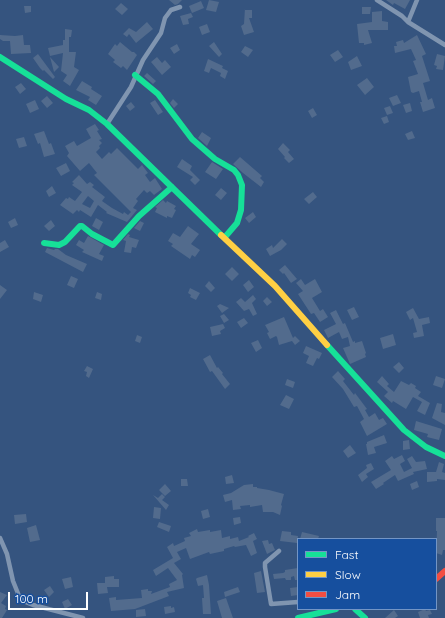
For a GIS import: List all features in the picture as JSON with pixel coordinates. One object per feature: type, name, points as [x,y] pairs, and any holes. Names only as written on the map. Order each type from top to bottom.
[{"type":"street","points":[[377,0],[402,16],[408,22],[445,45]]},
{"type":"street","points":[[408,22],[417,0]]},
{"type":"street","points":[[107,124],[131,87],[143,60],[161,33],[165,18],[171,10],[180,7]]},
{"type":"street","points":[[0,57],[66,99],[89,110],[107,124],[276,286],[392,417],[410,435],[426,447],[445,456]]},
{"type":"street","points":[[136,75],[158,94],[192,139],[215,159],[234,170],[238,175],[242,185],[240,210],[237,223],[225,237]]},
{"type":"street","points":[[44,243],[59,244],[65,242],[80,226],[82,226],[92,234],[113,245],[139,216],[172,187]]},
{"type":"street","points":[[0,538],[7,554],[13,581],[19,596],[23,601],[83,618]]},
{"type":"street","points":[[279,552],[266,563],[265,567],[271,604],[297,602]]},
{"type":"street","points":[[437,578],[445,571]]},
{"type":"street","points":[[298,618],[332,610]]},
{"type":"street","points":[[356,610],[365,618]]},
{"type":"building","points":[[169,0],[182,0],[175,5]]},
{"type":"building","points":[[209,0],[219,2],[216,12],[206,10]]},
{"type":"building","points":[[386,0],[410,0],[405,9],[394,3],[393,5]]},
{"type":"building","points":[[201,1],[204,8],[192,13],[189,6]]},
{"type":"building","points":[[121,3],[128,9],[122,15],[115,9]]},
{"type":"building","points":[[24,6],[31,6],[31,12],[25,13]]},
{"type":"building","points":[[362,7],[371,7],[370,14],[362,14]]},
{"type":"building","points":[[245,8],[245,10],[252,10],[252,18],[249,18],[254,32],[244,35],[241,26],[244,24]]},
{"type":"building","points":[[382,11],[382,21],[388,22],[388,30],[368,30],[372,43],[364,45],[364,43],[359,43],[357,24],[372,22],[372,12]]},
{"type":"building","points":[[191,13],[193,17],[188,19],[189,24],[183,25],[180,16]]},
{"type":"building","points":[[147,22],[153,29],[136,43],[129,34],[127,37],[123,34],[129,28],[136,32]]},
{"type":"building","points":[[207,24],[210,32],[202,35],[199,27]]},
{"type":"building","points":[[65,29],[72,30],[71,37],[69,37],[69,52],[76,52],[74,67],[79,70],[70,86],[63,81],[67,75],[61,71],[63,53],[50,56],[48,48],[63,45],[63,40],[65,40]]},
{"type":"building","points":[[0,35],[23,35],[24,45],[30,45],[31,53],[11,54],[10,41],[3,41],[0,39]]},
{"type":"building","points":[[417,35],[426,54],[422,56],[430,81],[423,83],[428,100],[432,98],[435,108],[423,112],[419,91],[413,93],[411,92],[408,77],[418,74],[413,61],[416,60],[411,49],[395,53],[394,46],[397,46],[396,42],[403,40],[404,43]]},
{"type":"building","points":[[120,42],[137,55],[127,70],[123,66],[121,68],[113,62],[115,60],[108,54],[115,44],[117,46]]},
{"type":"building","points":[[214,42],[222,54],[219,57],[209,46]]},
{"type":"building","points":[[177,44],[180,50],[174,54],[170,48]]},
{"type":"building","points":[[245,46],[253,50],[248,57],[241,52]]},
{"type":"building","points":[[338,50],[343,57],[335,62],[330,55]]},
{"type":"building","points":[[38,54],[55,77],[53,79],[40,68],[33,58]]},
{"type":"building","points":[[437,54],[445,56],[443,70],[436,69],[437,66],[434,65]]},
{"type":"building","points":[[357,56],[362,66],[351,70],[348,62]]},
{"type":"building","points":[[50,57],[59,67],[54,72]]},
{"type":"building","points":[[157,57],[162,63],[165,60],[171,67],[162,75],[151,62]]},
{"type":"building","points":[[208,59],[223,66],[222,68],[228,71],[225,79],[220,76],[221,73],[211,68],[209,73],[204,71]]},
{"type":"building","points":[[147,73],[156,81],[153,84],[144,76]]},
{"type":"building","points":[[367,78],[374,87],[365,95],[357,85]]},
{"type":"building","points":[[82,81],[102,96],[96,105],[88,100],[90,97],[76,90]]},
{"type":"building","points":[[21,83],[26,89],[20,94],[15,87]]},
{"type":"building","points":[[397,95],[401,103],[393,106],[389,98]]},
{"type":"building","points":[[47,96],[53,103],[47,108],[41,101]]},
{"type":"building","points":[[173,99],[178,104],[174,108],[170,103]]},
{"type":"building","points":[[35,100],[39,109],[30,113],[26,104]]},
{"type":"building","points":[[155,100],[163,112],[158,115],[150,103]]},
{"type":"building","points":[[131,102],[135,107],[130,111],[126,106]]},
{"type":"building","points":[[410,103],[412,111],[406,113],[403,105]]},
{"type":"building","points":[[390,106],[393,113],[387,115],[384,108]]},
{"type":"building","points":[[313,108],[317,115],[312,118],[308,111]]},
{"type":"building","points":[[387,116],[389,122],[384,124],[381,118]]},
{"type":"building","points":[[95,124],[99,130],[97,131],[102,139],[99,140],[102,143],[96,152],[102,159],[109,152],[111,154],[117,148],[138,169],[142,165],[148,173],[145,175],[150,182],[155,178],[162,189],[154,195],[150,191],[147,193],[144,190],[136,199],[138,201],[133,208],[137,210],[127,222],[106,213],[107,212],[98,205],[91,217],[80,210],[79,212],[77,210],[73,214],[60,205],[66,198],[68,199],[69,197],[75,201],[82,192],[72,185],[74,183],[72,182],[79,175],[87,184],[90,182],[94,185],[92,187],[105,197],[102,201],[123,214],[124,212],[128,215],[131,212],[94,175],[97,173],[89,163],[80,171],[67,156],[69,153],[65,146],[74,141],[77,146],[91,138],[86,129]],"holes":[[[88,196],[94,201],[90,208],[82,204]]]},
{"type":"building","points":[[44,131],[55,154],[44,157],[40,143],[38,144],[34,134]]},
{"type":"building","points":[[412,131],[415,138],[408,140],[405,134]]},
{"type":"building","points":[[202,132],[211,138],[207,146],[198,138]]},
{"type":"building","points":[[24,137],[27,146],[19,148],[16,139]]},
{"type":"building","points":[[283,143],[290,150],[288,152],[294,159],[289,163],[278,149]]},
{"type":"building","points":[[240,157],[262,176],[260,178],[264,182],[261,187],[233,164]]},
{"type":"building","points":[[182,159],[192,166],[190,170],[200,180],[195,185],[190,180],[193,177],[177,167]]},
{"type":"building","points":[[212,162],[223,169],[216,179],[205,172]]},
{"type":"building","points":[[66,163],[70,171],[61,176],[56,168]]},
{"type":"building","points":[[52,186],[56,193],[49,197],[46,191]]},
{"type":"building","points":[[221,188],[227,193],[221,200],[215,195]]},
{"type":"building","points":[[313,192],[317,197],[309,204],[304,199]]},
{"type":"building","points":[[163,200],[166,203],[167,201],[176,206],[174,209],[176,210],[172,218],[167,216],[167,218],[155,212],[157,208],[155,207]]},
{"type":"building","points":[[253,212],[256,217],[249,223],[245,218]]},
{"type":"building","points":[[15,218],[18,225],[11,228],[8,222]]},
{"type":"building","points":[[96,218],[103,222],[99,230],[92,226]]},
{"type":"building","points":[[51,220],[55,226],[49,231],[44,226]]},
{"type":"building","points":[[140,221],[144,223],[140,231],[134,228]]},
{"type":"building","points":[[188,226],[199,234],[191,244],[200,250],[195,257],[192,255],[190,259],[171,246],[173,244],[168,241],[173,233],[180,237]]},
{"type":"building","points":[[128,234],[130,235],[129,237],[139,240],[136,248],[132,247],[131,253],[124,252],[126,241],[123,240]]},
{"type":"building","points":[[88,236],[104,245],[99,254],[104,256],[102,261],[82,252],[84,250],[76,245],[79,240],[84,243]]},
{"type":"building","points":[[282,239],[287,244],[281,250],[270,256],[266,249],[272,245],[273,248]]},
{"type":"building","points":[[5,240],[9,247],[0,252],[0,243]]},
{"type":"building","points":[[47,248],[54,250],[58,249],[66,255],[87,264],[83,272],[45,252]]},
{"type":"building","points":[[285,265],[297,279],[291,283],[284,273],[283,274],[279,270]]},
{"type":"building","points":[[232,267],[239,274],[232,281],[225,274]]},
{"type":"building","points":[[71,276],[78,279],[74,288],[67,285]]},
{"type":"building","points":[[301,279],[305,285],[315,279],[322,292],[312,298],[320,311],[323,309],[328,317],[320,322],[314,313],[311,314],[298,294],[303,291],[296,283]]},
{"type":"building","points":[[249,280],[254,287],[248,292],[243,285]]},
{"type":"building","points":[[209,281],[215,288],[211,292],[205,286]]},
{"type":"building","points":[[0,285],[7,290],[0,299]]},
{"type":"building","points":[[190,288],[200,293],[196,300],[190,297],[191,295],[188,293]]},
{"type":"building","points":[[34,292],[43,295],[41,302],[33,299]]},
{"type":"building","points":[[97,292],[102,294],[101,300],[95,298]]},
{"type":"building","points":[[253,295],[256,299],[252,303],[257,314],[253,316],[249,309],[244,311],[236,302],[241,298],[245,302]]},
{"type":"building","points":[[267,297],[272,302],[267,306],[263,301]]},
{"type":"building","points":[[220,304],[229,308],[222,313],[217,306]]},
{"type":"building","points":[[354,307],[359,317],[352,320],[347,310]]},
{"type":"building","points":[[413,308],[419,319],[429,317],[430,323],[422,325],[424,336],[414,338],[413,333],[417,332],[413,318],[410,320],[406,312]]},
{"type":"building","points":[[336,310],[343,324],[345,323],[353,342],[355,341],[355,343],[362,341],[366,353],[366,357],[350,364],[343,348],[350,346],[348,337],[342,339],[339,332],[328,338],[324,330],[336,324],[330,313]]},
{"type":"building","points":[[224,314],[229,320],[224,323],[220,316]]},
{"type":"building","points":[[284,317],[293,338],[295,336],[300,341],[295,345],[292,341],[279,345],[276,336],[270,339],[267,333],[269,332],[265,325]]},
{"type":"building","points":[[244,318],[248,323],[241,328],[237,322]]},
{"type":"building","points":[[223,324],[225,328],[220,331],[221,334],[212,336],[210,327]]},
{"type":"building","points":[[393,334],[396,345],[383,349],[380,338]]},
{"type":"building","points":[[137,335],[142,337],[140,343],[135,341]]},
{"type":"building","points":[[258,340],[262,348],[256,352],[251,343]]},
{"type":"building","points":[[306,346],[322,353],[319,359],[317,358],[313,366],[306,363],[309,356],[303,353]]},
{"type":"building","points":[[210,355],[217,368],[218,367],[223,373],[222,374],[230,384],[225,389],[212,371],[210,372],[203,359]]},
{"type":"building","points":[[399,362],[404,368],[399,373],[393,367]]},
{"type":"building","points":[[87,366],[93,369],[89,378],[86,376],[87,372],[84,371]]},
{"type":"building","points":[[338,371],[345,379],[343,381],[354,395],[355,393],[367,409],[365,410],[369,417],[375,413],[379,420],[383,418],[387,424],[367,436],[360,422],[364,419],[357,406],[354,407],[343,389],[332,377]]},
{"type":"building","points":[[382,376],[389,384],[387,386],[394,392],[401,381],[409,385],[411,383],[416,386],[415,388],[421,392],[418,396],[430,403],[425,415],[417,411],[422,402],[413,397],[406,409],[393,401],[392,403],[384,396],[388,392],[377,382]]},
{"type":"building","points":[[436,376],[445,379],[442,388],[433,385]]},
{"type":"building","points":[[287,379],[295,382],[293,388],[285,385]]},
{"type":"building","points":[[286,395],[294,399],[289,409],[280,405]]},
{"type":"building","points":[[437,403],[442,404],[441,412],[445,413],[445,425],[432,418]]},
{"type":"building","points":[[416,421],[442,429],[439,440],[427,437],[428,434],[414,430]]},
{"type":"building","points":[[384,435],[387,443],[374,447],[376,453],[368,455],[367,442]]},
{"type":"building","points":[[409,440],[410,449],[403,450],[403,441]]},
{"type":"building","points":[[350,445],[356,453],[348,458],[343,451]]},
{"type":"building","points":[[402,455],[405,461],[400,464],[404,472],[412,468],[407,459],[412,456],[416,462],[425,461],[427,469],[413,472],[414,474],[398,481],[395,475],[376,489],[371,482],[391,470],[385,461],[392,456],[394,459]]},
{"type":"building","points":[[439,462],[444,464],[442,472],[445,473],[445,480],[437,479],[437,481],[427,482],[427,472],[436,472]]},
{"type":"building","points":[[371,463],[374,469],[366,474],[368,477],[362,482],[358,475],[367,468],[366,465]]},
{"type":"building","points":[[232,475],[234,483],[226,484],[225,477]]},
{"type":"building","points":[[181,479],[187,479],[188,486],[181,486]]},
{"type":"building","points":[[417,481],[419,487],[412,490],[410,484]]},
{"type":"building","points":[[165,484],[171,491],[165,496],[159,490]]},
{"type":"building","points":[[253,484],[253,487],[284,494],[280,515],[273,512],[263,512],[262,505],[250,507],[250,505],[240,506],[241,509],[233,510],[232,500],[225,502],[223,495],[231,493],[244,485]]},
{"type":"building","points":[[162,494],[165,497],[162,500],[169,505],[166,510],[153,495],[158,498]]},
{"type":"building","points":[[154,507],[161,508],[160,519],[153,518]]},
{"type":"building","points":[[208,509],[210,517],[203,519],[201,511]]},
{"type":"building","points":[[26,514],[27,522],[15,524],[14,515]]},
{"type":"building","points":[[240,517],[241,523],[234,525],[233,518]]},
{"type":"building","points":[[436,518],[445,518],[445,550],[443,550],[442,555],[437,553]]},
{"type":"building","points":[[159,522],[171,526],[169,532],[157,527]]},
{"type":"building","points":[[36,525],[40,540],[30,542],[27,528]]},
{"type":"building","points":[[197,529],[198,532],[221,530],[222,538],[230,536],[230,539],[238,537],[239,541],[254,533],[257,539],[253,541],[257,553],[251,556],[246,545],[234,546],[224,549],[224,551],[210,554],[209,552],[190,559],[186,548],[177,552],[181,559],[174,563],[183,574],[184,588],[167,592],[169,596],[135,609],[111,611],[109,598],[116,597],[116,600],[142,598],[141,590],[148,589],[148,591],[152,591],[151,594],[170,587],[169,584],[177,580],[168,568],[156,576],[153,570],[173,558],[167,547],[173,543],[174,546],[185,541],[184,538],[191,536],[189,533]]},
{"type":"building","points":[[282,531],[291,532],[291,535],[298,536],[297,543],[280,541]]},
{"type":"building","points":[[302,532],[319,536],[318,538],[300,538]]},
{"type":"building","points":[[268,540],[269,544],[272,543],[275,550],[267,554],[262,541]]},
{"type":"building","points":[[297,568],[297,580],[295,580],[294,576],[291,577],[291,580],[286,580],[285,578],[274,579],[273,574],[283,573],[285,570]]},
{"type":"building","points":[[261,571],[265,592],[257,593],[254,573]]},
{"type":"building","points":[[207,575],[211,614],[203,614],[203,585],[198,586],[196,579]]},
{"type":"building","points":[[114,576],[114,579],[119,579],[119,587],[107,587],[108,593],[98,594],[97,583],[105,583],[105,577]]},
{"type":"building","points":[[71,577],[73,587],[65,589],[62,579]]},
{"type":"building","points":[[50,586],[54,592],[49,597],[44,590]]},
{"type":"building","points":[[238,587],[240,592],[225,597],[224,592]]},
{"type":"building","points":[[297,587],[297,595],[291,596],[290,588]]},
{"type":"building","points":[[0,592],[7,595],[1,603],[6,606],[5,609],[7,610],[2,618],[0,618]]},
{"type":"building","points":[[226,598],[233,618],[222,618],[217,601]]},
{"type":"building","points":[[68,599],[72,605],[65,609],[62,602]]},
{"type":"building","points":[[171,606],[171,608],[174,607],[175,612],[165,614],[164,607]]},
{"type":"building","points":[[145,609],[146,616],[136,617],[136,610]]},
{"type":"building","points":[[394,610],[398,616],[395,618],[385,618]]},
{"type":"building","points":[[423,610],[430,610],[432,614],[428,615],[429,618],[420,618],[418,612]]},
{"type":"traffic: fast","points":[[0,57],[66,99],[89,110],[107,124],[221,235]]},
{"type":"traffic: fast","points":[[135,75],[158,94],[192,139],[215,159],[234,170],[238,175],[242,185],[241,210],[237,223],[225,237]]},
{"type":"traffic: fast","points":[[44,243],[59,245],[65,242],[80,226],[82,226],[92,234],[113,245],[139,216],[172,187]]},
{"type":"traffic: fast","points":[[327,345],[404,430],[426,447],[445,456]]},
{"type":"traffic: fast","points":[[298,618],[332,610]]},
{"type":"traffic: fast","points":[[356,610],[365,618]]},
{"type":"traffic: slow","points":[[221,235],[275,286],[327,345]]},
{"type":"traffic: jam","points":[[437,578],[445,571]]}]
